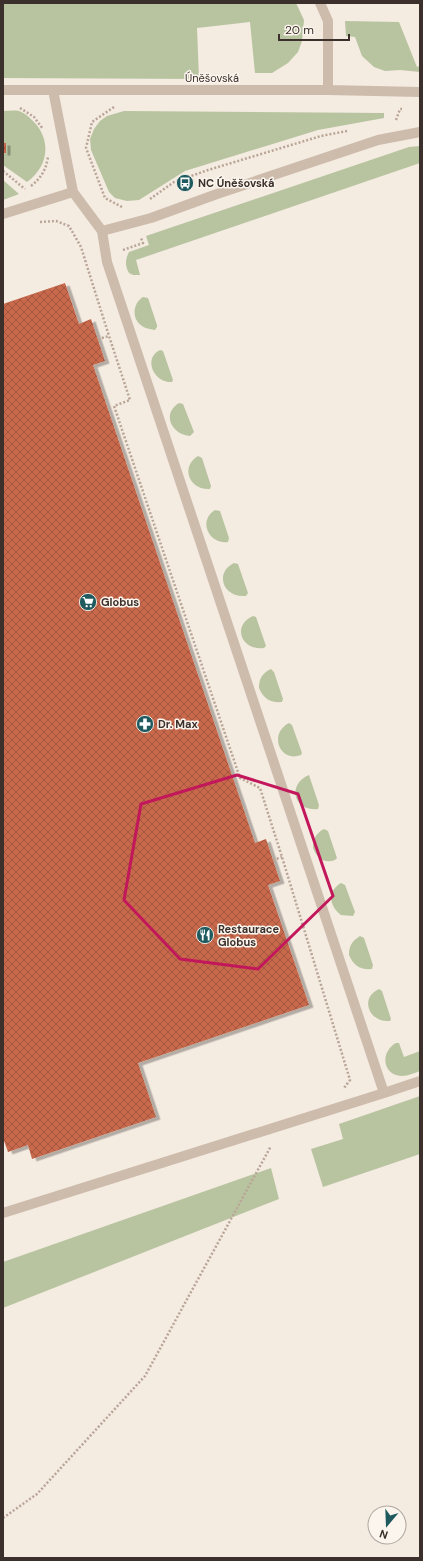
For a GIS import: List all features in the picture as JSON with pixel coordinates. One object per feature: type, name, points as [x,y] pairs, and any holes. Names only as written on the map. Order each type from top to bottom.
[{"type":"street","points":[[320,3],[328,21],[328,90]]},
{"type":"street","name":"Úněšovská","points":[[3,90],[328,90],[420,92]]},
{"type":"street","points":[[53,90],[73,192],[102,231],[107,262],[384,1093]]},
{"type":"street","points":[[102,231],[151,218],[378,140],[420,132]]},
{"type":"street","points":[[3,214],[73,192]]},
{"type":"street","points":[[3,1213],[420,1081]]},
{"type":"path","points":[[116,106],[92,122],[86,148],[105,198],[120,207],[126,207]]},
{"type":"path","points":[[17,107],[34,117],[44,131]]},
{"type":"path","points":[[392,109],[407,109]]},
{"type":"path","points":[[395,121],[400,109]]},
{"type":"path","points":[[149,200],[174,182],[208,170],[321,136],[350,130]]},
{"type":"path","points":[[26,190],[37,182],[45,171],[48,153]]},
{"type":"path","points":[[3,171],[26,190],[36,222],[56,221],[69,226],[81,247],[130,400],[114,406],[240,778],[260,788],[350,1080]]},
{"type":"path","points":[[98,340],[109,336]]},
{"type":"path","points":[[273,860],[282,857]]},
{"type":"path","points":[[3,1518],[37,1494],[145,1376],[261,1165]]},
{"type":"highlighted area","points":[[237,775],[298,794],[333,896],[258,969],[180,959],[124,900],[141,804]]},
{"type":"green space","points":[[3,3],[296,3],[304,20],[302,41],[298,52],[288,63],[272,73],[255,73],[250,22],[197,28],[199,79],[3,78]]},
{"type":"green space","points":[[345,21],[399,22],[417,67],[420,66],[420,72],[400,70],[385,71],[374,67],[362,56],[355,37],[346,36]]},
{"type":"green space","points":[[3,111],[17,111],[25,114],[40,129],[43,137],[45,154],[43,161],[34,176],[27,182],[3,165]]},
{"type":"green space","points":[[124,111],[384,113],[384,118],[318,130],[185,171],[139,200],[127,201],[115,198],[109,192],[91,150],[90,139],[94,129],[100,121],[107,116]]},
{"type":"green space","points":[[420,146],[420,163],[136,260],[140,275],[133,275],[129,273],[126,263],[129,252],[149,245],[146,236],[409,147]]},
{"type":"green space","points":[[3,180],[19,194],[3,200]]},
{"type":"green space","points":[[143,297],[148,298],[157,325],[155,330],[144,327],[138,323],[136,319],[135,307]]},
{"type":"green space","points":[[160,350],[163,351],[173,380],[172,382],[166,382],[160,379],[156,375],[151,365],[155,354]]},
{"type":"green space","points":[[179,403],[183,404],[194,432],[190,436],[178,432],[171,423],[171,413]]},
{"type":"green space","points":[[198,456],[202,458],[211,486],[210,489],[197,486],[189,477],[189,466]]},
{"type":"green space","points":[[215,510],[220,511],[229,538],[228,542],[215,540],[208,531],[206,525],[207,520],[210,514]]},
{"type":"green space","points":[[234,563],[238,564],[248,593],[246,596],[238,596],[232,593],[224,584],[224,573],[228,567]]},
{"type":"green space","points":[[253,616],[256,617],[266,646],[264,648],[250,646],[242,637],[242,626],[246,620]]},
{"type":"green space","points":[[271,669],[274,672],[283,699],[282,702],[268,700],[259,688],[265,672]]},
{"type":"green space","points":[[289,723],[292,725],[302,753],[301,755],[287,755],[279,746],[279,734]]},
{"type":"green space","points":[[309,775],[319,805],[318,809],[310,809],[303,806],[298,802],[296,796],[298,785],[302,779]]},
{"type":"green space","points":[[324,829],[328,831],[337,858],[335,860],[324,861],[317,855],[313,848],[316,837],[319,832]]},
{"type":"green space","points":[[341,883],[345,885],[355,912],[353,916],[341,915],[332,903],[331,899],[333,890]]},
{"type":"green space","points":[[360,936],[364,938],[373,965],[372,969],[364,969],[355,965],[349,955],[352,944]]},
{"type":"green space","points":[[379,989],[382,991],[391,1019],[390,1021],[383,1021],[377,1018],[369,1009],[369,998]]},
{"type":"green space","points":[[396,1043],[399,1043],[404,1057],[420,1051],[420,1071],[402,1076],[395,1075],[390,1072],[386,1062],[387,1052]]},
{"type":"green space","points":[[420,1096],[420,1154],[323,1187],[311,1149],[343,1139],[339,1124]]},
{"type":"green space","points":[[271,1168],[279,1199],[3,1308],[3,1262]]},
{"type":"building","points":[[3,143],[6,143],[6,153],[3,153]]},
{"type":"building","name":"Globus","points":[[65,283],[79,324],[91,319],[105,361],[93,365],[255,843],[266,839],[280,881],[268,885],[309,1005],[138,1063],[156,1117],[32,1159],[28,1145],[8,1152],[3,1138],[3,304]]},
{"type":"place","name":"NC Úněšovská","points":[[185,183]]},
{"type":"place","name":"Globus","points":[[88,602]]},
{"type":"place","name":"Dr. Max","points":[[145,724]]},
{"type":"place","name":"Restaurace Globus","points":[[205,935]]}]
